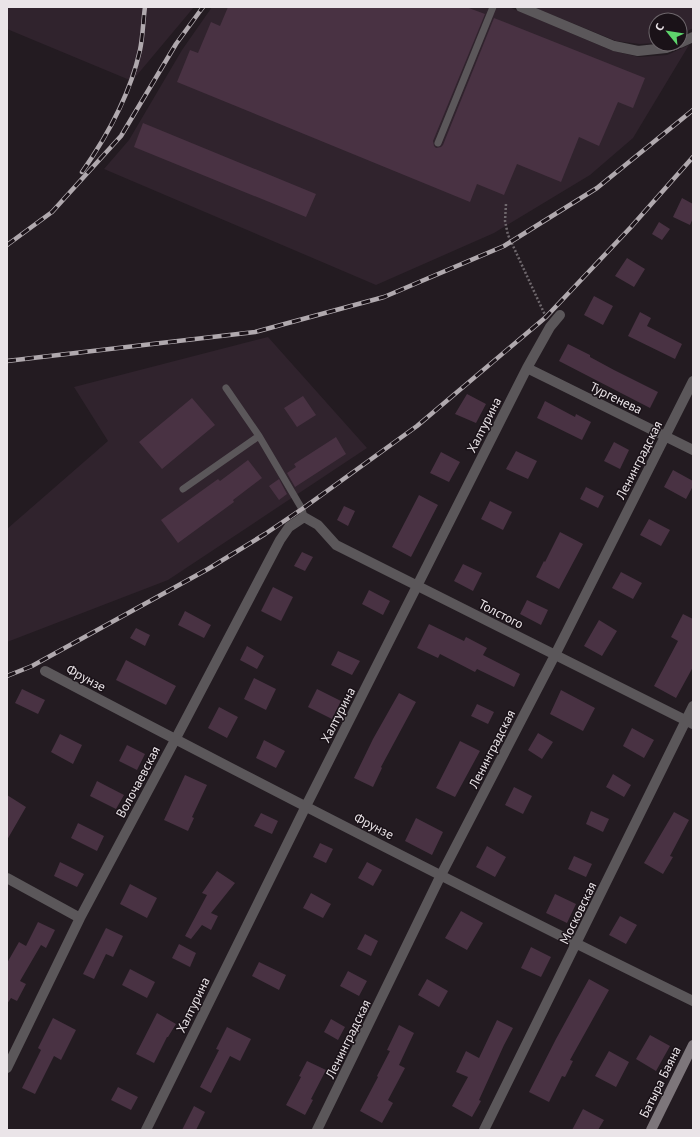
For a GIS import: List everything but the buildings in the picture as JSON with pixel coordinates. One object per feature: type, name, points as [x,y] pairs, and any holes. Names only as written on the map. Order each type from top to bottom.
[{"type":"street","points":[[520,7],[614,46],[638,52],[648,51]]},
{"type":"street","name":"Халтурина","points":[[146,1130],[306,806],[527,368],[550,327],[560,315]]},
{"type":"street","name":"Тургенева","points":[[527,368],[693,450]]},
{"type":"street","name":"Ленинградская","points":[[317,1130],[442,875],[555,655],[693,380]]},
{"type":"street","name":"Толстого","points":[[304,517],[318,525],[336,546],[690,722]]},
{"type":"street","name":"Волочаевская","points":[[7,1068],[80,918],[176,740],[283,535],[289,527],[304,517]]},
{"type":"street","name":"Фрунзе","points":[[45,671],[176,740],[577,944],[693,1001]]},
{"type":"street","name":"Московская","points":[[484,1130],[690,722],[693,706]]},
{"type":"street","points":[[7,878],[80,918]]},
{"type":"street","name":"Батыра Баяна","points":[[651,1130],[693,1046]]},
{"type":"lane","points":[[438,143],[493,7]]},
{"type":"lane","points":[[226,388],[259,436],[302,509],[304,517]]},
{"type":"lane","points":[[182,489],[259,436]]},
{"type":"path","points":[[506,204],[505,221],[508,235],[550,327]]},
{"type":"shaded area","points":[[7,7],[194,7],[132,81],[7,29]]},
{"type":"shaded area","points":[[212,7],[509,7],[613,51],[639,57],[667,55],[674,52],[685,52],[633,138],[590,175],[494,233],[376,285],[104,169],[129,140],[182,50]]},
{"type":"shaded area","points":[[533,7],[693,7],[693,28],[688,31],[688,12],[648,12],[648,44],[616,41]]},
{"type":"shaded area","points":[[268,337],[367,448],[168,580],[7,642],[7,529],[108,441],[74,387]]},
{"type":"railway","points":[[82,172],[101,144],[124,99],[136,67],[140,50],[145,7]]},
{"type":"railway","points":[[7,245],[52,212],[121,136],[176,44],[203,7]]},
{"type":"railway","points":[[7,361],[255,332],[384,297],[504,246],[597,188],[693,110]]},
{"type":"railway","points":[[7,676],[32,666],[208,569],[302,509],[417,426],[546,317],[631,227],[693,157]]}]
